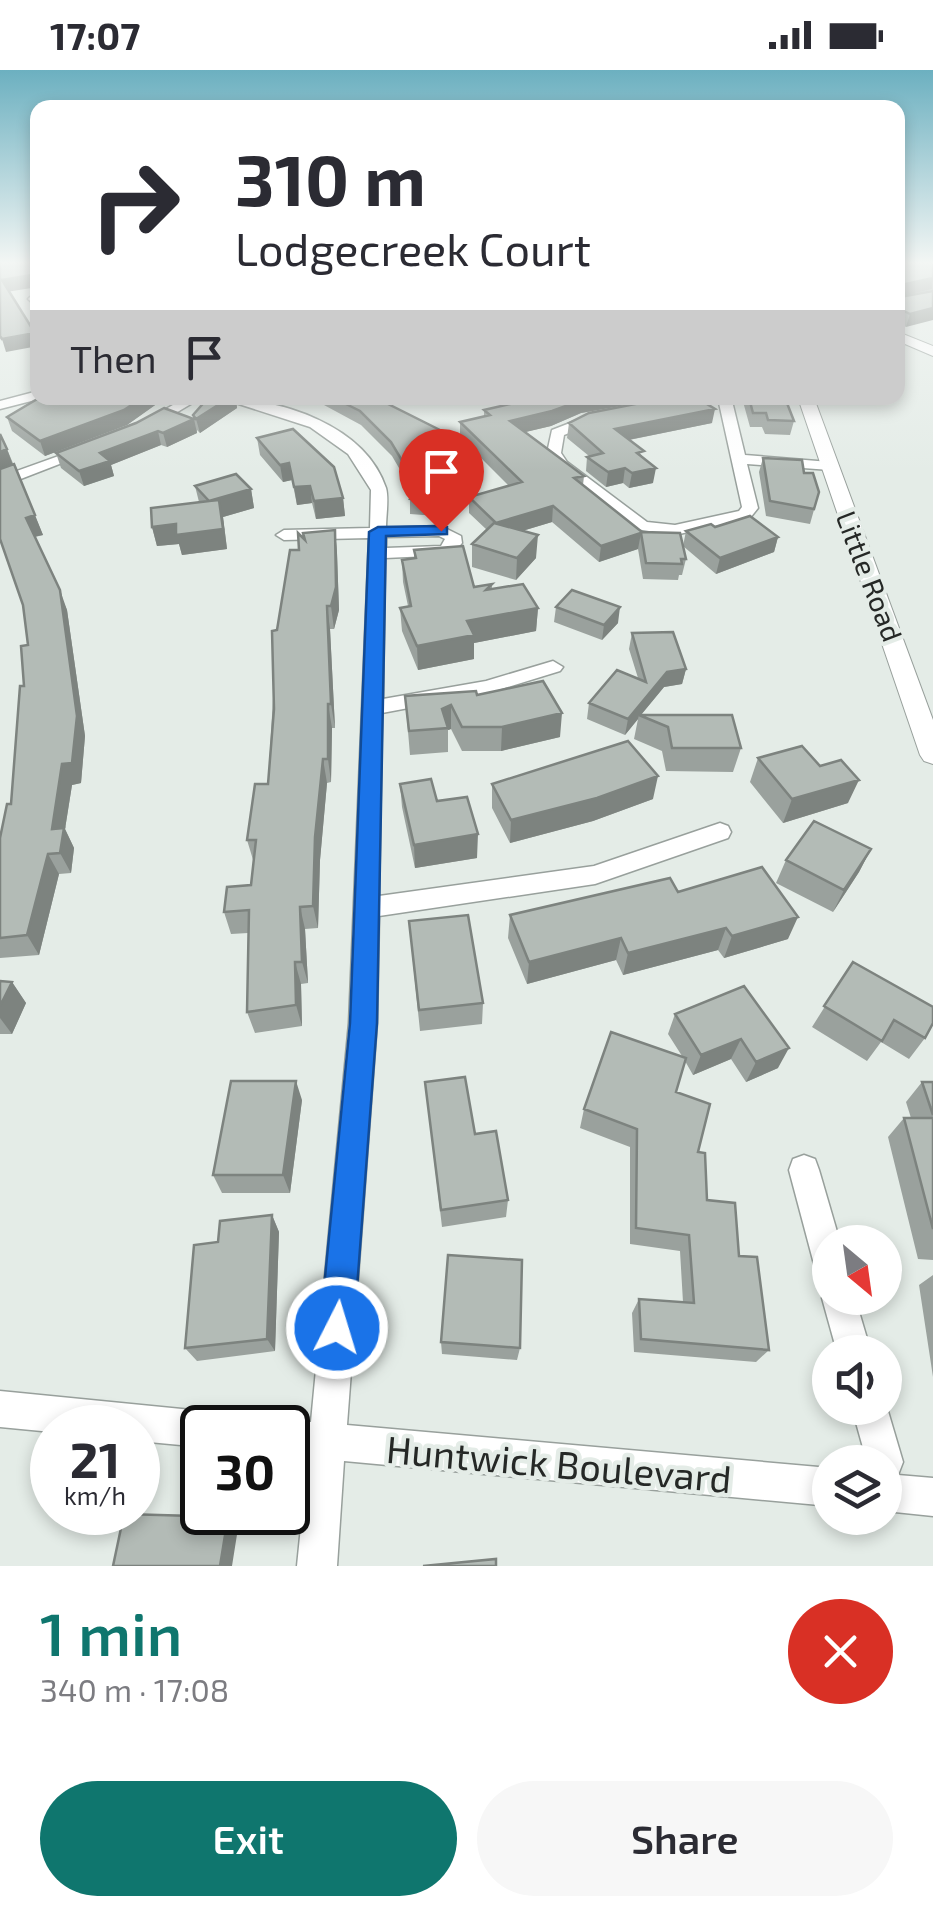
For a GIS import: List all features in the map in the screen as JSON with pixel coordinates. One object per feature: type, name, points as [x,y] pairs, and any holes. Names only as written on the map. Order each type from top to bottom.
[{"type":"street","points":[[905,339],[933,352]]},
{"type":"street","points":[[0,405],[30,396]]},
{"type":"street","points":[[134,431],[181,405]]},
{"type":"street","points":[[260,405],[284,410],[342,441],[374,479],[378,490],[364,1023],[316,1566]]},
{"type":"street","points":[[600,417],[557,434],[554,453],[562,465],[642,526],[675,530],[744,515],[750,508],[726,405]]},
{"type":"street","name":"Little Road","points":[[808,405],[933,755]]},
{"type":"street","points":[[0,482],[99,445]]},
{"type":"street","points":[[740,455],[828,462]]},
{"type":"street","points":[[284,535],[378,542]]},
{"type":"street","points":[[371,708],[488,687],[554,668]]},
{"type":"street","points":[[366,908],[595,876],[720,832]]},
{"type":"street","points":[[804,1170],[819,1225]]},
{"type":"street","points":[[0,1409],[180,1428]]},
{"type":"street","name":"Huntwick Boulevard","points":[[310,1440],[812,1485]]},
{"type":"street","points":[[902,1484],[933,1496]]},
{"type":"building","points":[[0,331],[30,331],[2,339]]},
{"type":"building","points":[[30,403],[132,405],[40,441],[7,417]]},
{"type":"building","points":[[202,405],[218,405],[196,419],[193,415]]},
{"type":"building","points":[[348,405],[390,405],[446,433],[422,439],[445,475],[458,476],[449,502],[410,499],[416,484],[391,442],[360,411]]},
{"type":"building","points":[[506,405],[569,405],[510,421],[584,476],[574,478],[642,532],[680,533],[686,559],[681,559],[682,564],[646,563],[641,533],[601,546],[553,506],[496,523],[469,497],[522,482],[460,422],[490,415],[484,410]]},
{"type":"building","points":[[630,405],[708,405],[715,409],[615,429],[644,451],[637,453],[656,468],[632,473],[625,468],[608,472],[587,457],[603,453],[569,423],[589,413]]},
{"type":"building","points":[[751,405],[788,405],[794,421],[768,420],[766,413],[753,413]]},
{"type":"building","points":[[164,408],[194,419],[100,453],[110,461],[79,471],[56,453],[136,423]]},
{"type":"building","points":[[293,429],[334,467],[343,498],[314,501],[310,486],[294,487],[289,463],[280,465],[257,438]]},
{"type":"building","points":[[0,434],[7,449],[0,452]]},
{"type":"building","points":[[763,458],[802,460],[804,473],[813,473],[819,492],[814,509],[770,501]]},
{"type":"building","points":[[14,464],[35,515],[26,518],[60,590],[77,716],[72,763],[62,764],[52,829],[64,828],[60,853],[48,854],[27,935],[0,938],[0,838],[7,804],[11,804],[20,686],[24,686],[21,646],[28,645],[23,605],[0,539],[0,469]]},
{"type":"building","points":[[236,474],[251,489],[209,501],[195,486]]},
{"type":"building","points":[[219,500],[223,529],[176,535],[176,524],[152,527],[151,508]]},
{"type":"building","points":[[750,516],[778,537],[720,558],[686,531],[711,524],[715,527]]},
{"type":"building","points":[[494,523],[538,535],[517,558],[472,544]]},
{"type":"building","points":[[335,530],[336,587],[331,606],[327,606],[331,704],[328,759],[323,759],[315,837],[313,906],[300,907],[302,962],[295,962],[296,1005],[247,1012],[249,910],[224,912],[227,887],[251,885],[256,840],[247,840],[255,784],[268,784],[274,709],[272,631],[277,630],[290,550],[299,550],[298,533],[305,540],[303,533]]},
{"type":"building","points":[[463,546],[474,587],[492,584],[486,590],[523,584],[538,608],[467,621],[474,635],[417,646],[400,608],[411,606],[402,560],[416,558],[414,550]]},
{"type":"building","points":[[572,590],[620,607],[604,625],[556,607]]},
{"type":"building","points":[[673,632],[686,669],[667,672],[628,719],[589,703],[617,670],[646,682],[632,633]]},
{"type":"building","points":[[543,681],[562,713],[502,727],[462,727],[451,705],[442,709],[448,728],[409,731],[405,696],[476,691],[477,695]]},
{"type":"building","points":[[639,715],[732,715],[741,748],[672,748],[668,727]]},
{"type":"building","points":[[628,741],[658,776],[597,798],[511,820],[492,784]]},
{"type":"building","points":[[802,746],[820,766],[841,760],[859,780],[792,799],[758,758]]},
{"type":"building","points":[[431,779],[437,801],[467,797],[478,834],[414,845],[400,784]]},
{"type":"building","points":[[814,821],[871,849],[844,890],[786,860]]},
{"type":"building","points":[[762,867],[798,917],[732,936],[726,928],[628,953],[621,938],[529,962],[510,915],[670,878],[678,892]]},
{"type":"building","points":[[468,915],[483,1003],[419,1010],[409,921]]},
{"type":"building","points":[[853,962],[933,1007],[933,1023],[925,1038],[894,1020],[882,1041],[824,1006]]},
{"type":"building","points":[[0,981],[12,982],[0,1006]]},
{"type":"building","points":[[744,986],[789,1048],[756,1062],[741,1039],[701,1055],[675,1014]]},
{"type":"building","points":[[611,1032],[686,1058],[676,1092],[710,1104],[698,1152],[705,1153],[707,1200],[735,1203],[739,1256],[757,1257],[769,1350],[641,1339],[639,1299],[694,1303],[689,1235],[636,1228],[637,1129],[584,1109]]},
{"type":"building","points":[[465,1077],[475,1134],[496,1131],[508,1200],[441,1210],[425,1082]]},
{"type":"building","points":[[231,1081],[296,1081],[283,1175],[213,1175]]},
{"type":"building","points":[[922,1082],[933,1082],[933,1115]]},
{"type":"building","points":[[904,1118],[933,1118],[933,1229]]},
{"type":"building","points":[[272,1215],[267,1339],[185,1348],[194,1245],[218,1242],[220,1221]]},
{"type":"building","points":[[448,1255],[522,1260],[520,1348],[441,1342]]},
{"type":"building","points":[[160,1515],[180,1516],[180,1535],[225,1535],[220,1566],[113,1566],[120,1535],[160,1535]]},
{"type":"building","points":[[496,1559],[496,1566],[423,1566]]},
{"type":"route","points":[[337,1328],[364,1023],[378,532],[441,531]]}]
